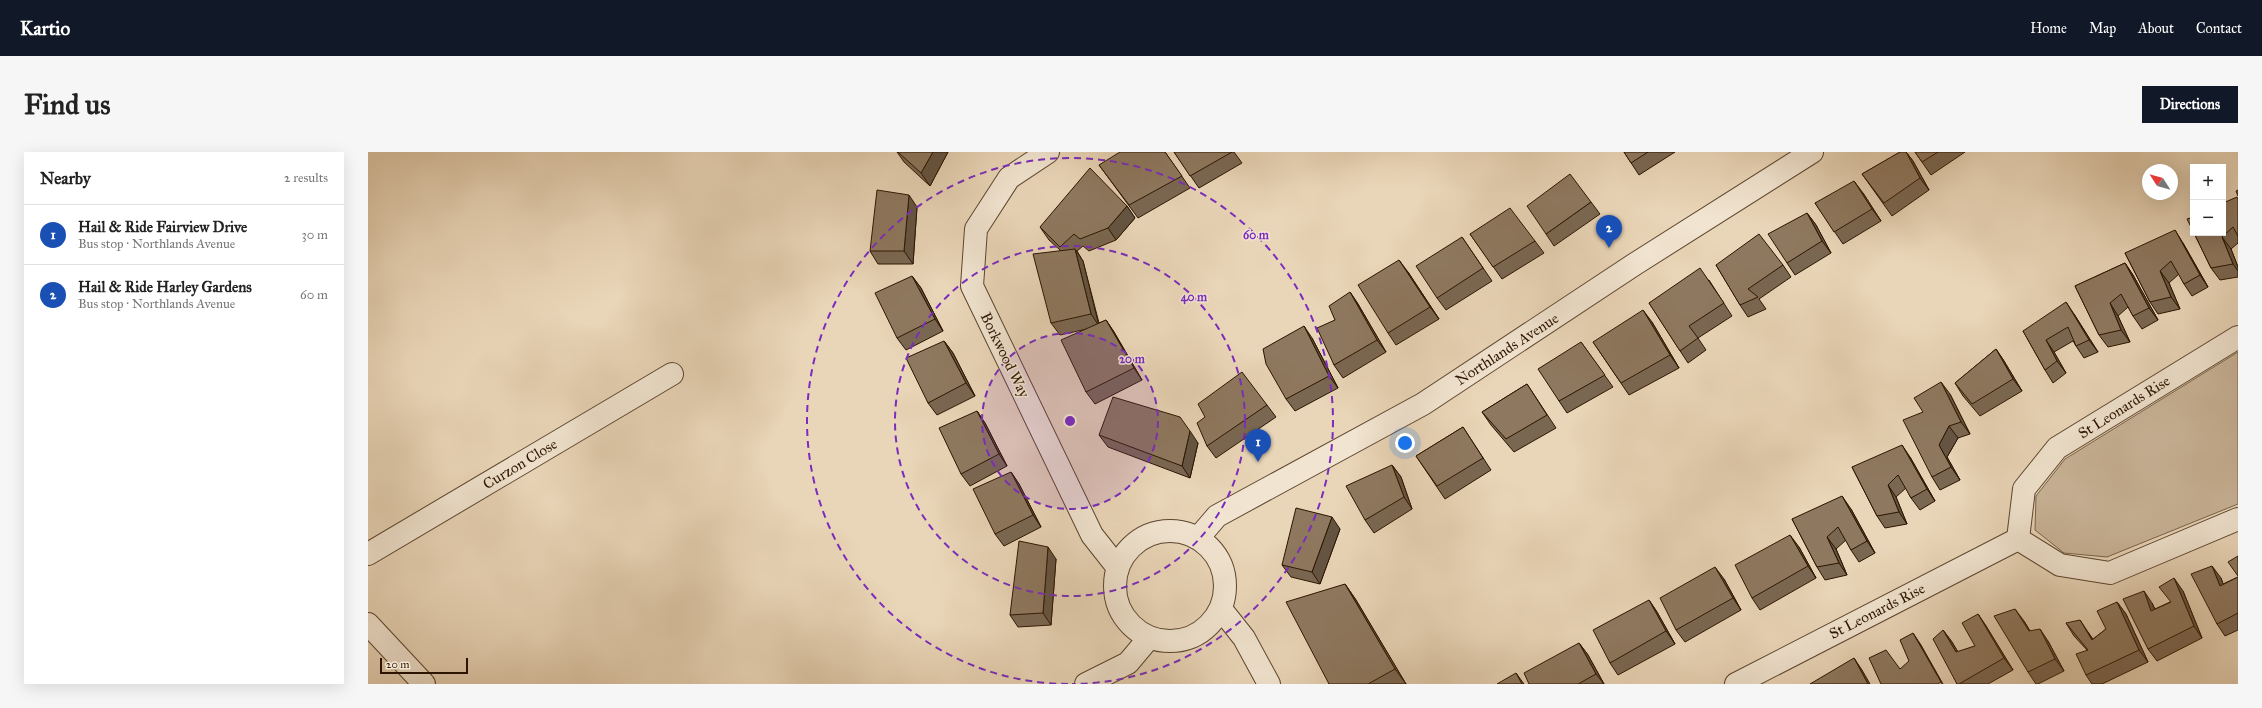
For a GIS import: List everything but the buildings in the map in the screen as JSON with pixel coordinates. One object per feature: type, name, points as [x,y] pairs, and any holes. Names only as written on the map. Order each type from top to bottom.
[{"type":"street","name":"Borkwood Way","points":[[1048,152],[1009,178],[976,229],[972,286],[1092,535],[1118,568]]},
{"type":"street","name":"Northlands Avenue","points":[[1198,536],[1217,516],[1423,404],[1635,264],[1812,152]]},
{"type":"street","name":"St Leonards Rise","points":[[1736,684],[2018,538],[2024,489],[2057,448],[2238,337]]},
{"type":"street","name":"Curzon Close","points":[[368,554],[672,374]]},
{"type":"street","points":[[2018,538],[2060,566],[2110,573],[2238,519]]},
{"type":"street","points":[[1160,531],[1184,532],[1198,536],[1216,553],[1224,570],[1226,591],[1221,609],[1210,625],[1194,636],[1175,642],[1149,638],[1132,627],[1121,612],[1115,593],[1118,568],[1127,551],[1142,539],[1160,531]]},
{"type":"street","points":[[1221,609],[1244,638],[1269,684]]},
{"type":"street","points":[[368,624],[424,684]]},
{"type":"street","points":[[1086,684],[1128,663],[1149,638]]},
{"type":"shaded area","points":[[2238,352],[2238,504],[2107,557],[2064,553],[2035,530],[2036,496],[2065,459]]},
{"type":"place","name":"Hail & Ride Harley Gardens","points":[[1609,248]]},
{"type":"place","name":"Hail & Ride Fairview Drive","points":[[1258,462]]}]
